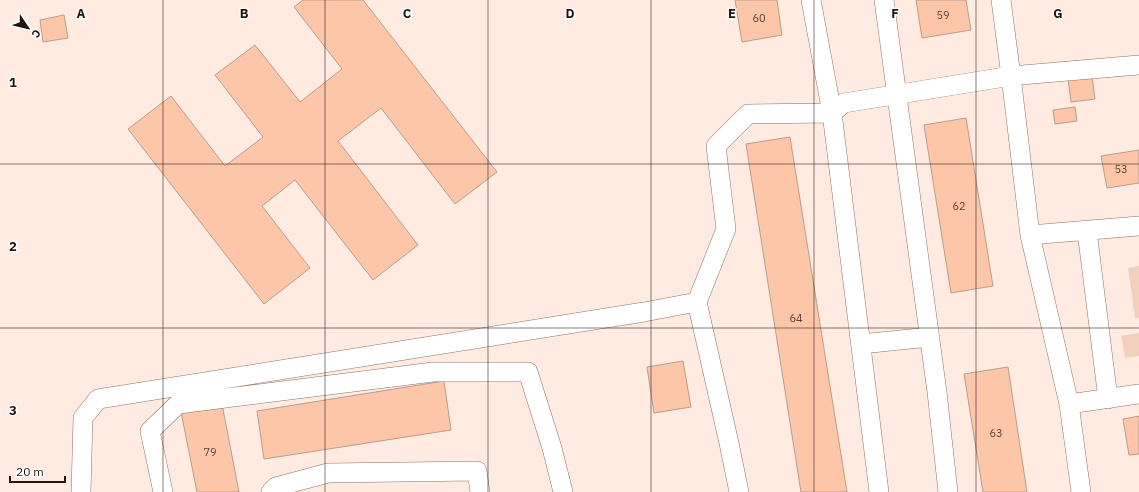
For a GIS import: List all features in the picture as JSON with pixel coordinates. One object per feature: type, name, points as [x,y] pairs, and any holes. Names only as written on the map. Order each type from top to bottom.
[{"type":"street","points":[[811,0],[832,113],[879,492]]},
{"type":"street","points":[[884,0],[930,337],[948,492]]},
{"type":"street","points":[[1001,0],[1030,235],[1069,404],[1081,492]]},
{"type":"street","points":[[739,492],[697,302],[726,229],[716,146],[748,114],[832,113],[844,103],[1011,76],[1139,65]]},
{"type":"street","points":[[1030,235],[1139,226]]},
{"type":"street","points":[[1087,230],[1108,399]]},
{"type":"street","points":[[81,492],[83,418],[98,399],[636,314],[697,302]]},
{"type":"street","points":[[861,344],[930,337]]},
{"type":"street","points":[[162,492],[150,431],[178,404],[433,372],[528,372],[552,448],[563,492]]},
{"type":"street","points":[[1069,404],[1139,394]]},
{"type":"street","points":[[271,492],[276,487],[328,473],[477,471],[480,492]]},
{"type":"shaded area","points":[[1139,266],[1139,318],[1135,318],[1128,268]]},
{"type":"shaded area","points":[[1139,333],[1139,356],[1125,358],[1121,336]]},
{"type":"building","points":[[303,0],[363,0],[497,172],[455,204],[381,108],[338,141],[418,245],[373,280],[295,180],[262,206],[310,268],[264,304],[128,129],[171,96],[225,166],[263,137],[215,75],[255,45],[300,102],[342,69],[294,7]]},
{"type":"building","points":[[735,0],[777,0],[782,35],[742,42]]},
{"type":"building","points":[[916,0],[966,0],[971,30],[922,38]]},
{"type":"building","points":[[64,15],[68,38],[43,42],[40,20]]},
{"type":"building","points":[[1092,76],[1095,99],[1071,102],[1068,79]]},
{"type":"building","points":[[1075,107],[1077,121],[1055,124],[1053,110]]},
{"type":"building","points":[[966,118],[993,286],[951,293],[924,125]]},
{"type":"building","points":[[790,137],[847,492],[801,492],[746,144]]},
{"type":"building","points":[[1139,150],[1139,183],[1107,188],[1101,156]]},
{"type":"building","points":[[683,361],[691,407],[654,413],[647,367]]},
{"type":"building","points":[[1008,367],[1027,492],[983,492],[964,374]]},
{"type":"building","points":[[444,381],[451,430],[264,459],[257,411]]},
{"type":"building","points":[[222,404],[239,492],[197,492],[181,412]]},
{"type":"building","points":[[1139,416],[1139,454],[1129,455],[1123,419]]}]
